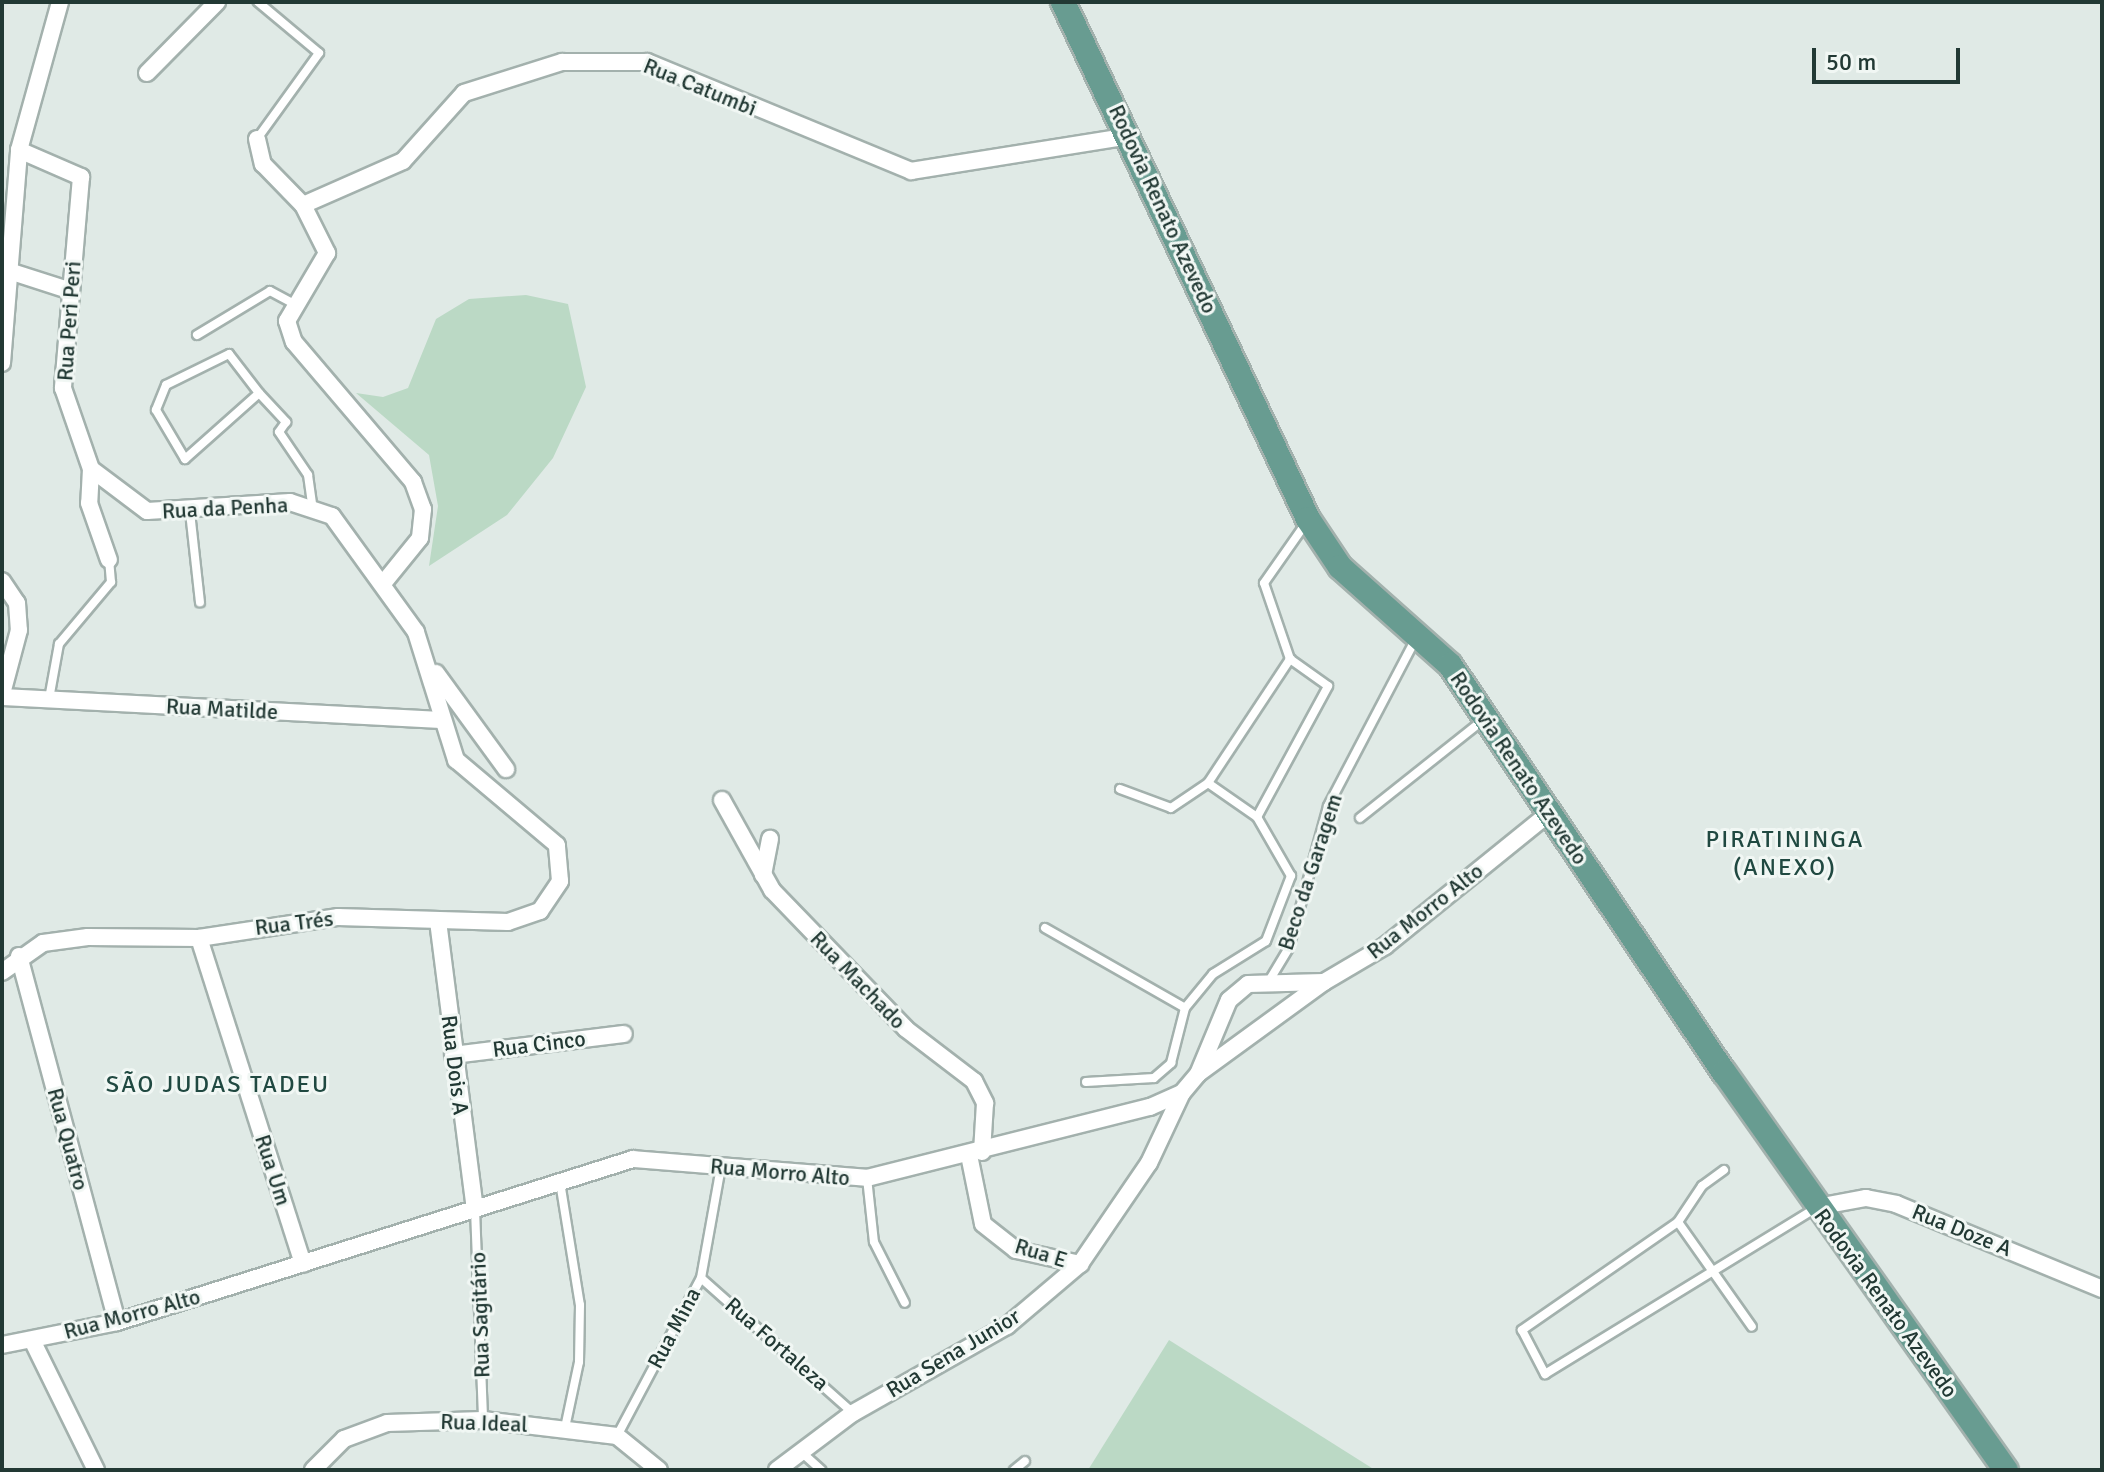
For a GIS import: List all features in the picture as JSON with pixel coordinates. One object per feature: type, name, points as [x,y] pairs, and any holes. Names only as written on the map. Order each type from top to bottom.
[{"type":"main road","name":"Rodovia Renato Azevedo","points":[[1063,2],[1308,519],[1340,567],[1450,665],[1817,1207],[2006,1470]]},
{"type":"street","points":[[2,363],[19,150],[60,2]]},
{"type":"street","points":[[147,73],[217,2]]},
{"type":"street","name":"Rua Catumbi","points":[[303,205],[403,161],[464,93],[562,62],[647,62],[911,171],[1129,136]]},
{"type":"street","points":[[257,139],[263,164],[303,205],[327,253],[294,304],[287,321],[294,342],[413,482],[423,509],[420,538],[385,581]]},
{"type":"street","name":"Rua Peri Peri","points":[[19,150],[81,177],[63,388],[91,469],[89,503],[109,560]]},
{"type":"street","points":[[9,271],[71,291]]},
{"type":"street","name":"Rua da Penha","points":[[91,469],[147,511],[190,512],[290,502],[332,516],[385,581],[432,668],[506,769]]},
{"type":"street","points":[[2,581],[17,603],[19,630],[2,695]]},
{"type":"street","name":"Rua da Penha","points":[[432,668],[442,720],[465,771],[557,845],[562,864]]},
{"type":"street","name":"Rua Matilde","points":[[2,695],[442,720]]},
{"type":"street","name":"Rua Machado","points":[[722,800],[763,875],[906,1029],[974,1081],[985,1103],[976,1154]]},
{"type":"street","name":"Rua Morro Alto","points":[[1198,1074],[1324,982],[1385,946],[1549,813]]},
{"type":"street","points":[[763,875],[770,839]]},
{"type":"street","name":"Rua Trés","points":[[2,972],[19,956],[43,943],[88,937],[199,938],[338,917],[438,921],[524,919],[555,898],[562,864]]},
{"type":"street","name":"Rua Dois A","points":[[438,921],[475,1209]]},
{"type":"street","name":"Rua Um","points":[[199,938],[303,1264]]},
{"type":"street","name":"Rua Quatro","points":[[19,956],[117,1322]]},
{"type":"street","points":[[1182,1093],[1198,1074],[1229,1000],[1248,984],[1269,981],[1324,982]]},
{"type":"street","name":"Rua Cinco","points":[[453,1055],[624,1034]]},
{"type":"street","name":"Rua Morro Alto","points":[[2,1345],[117,1322],[633,1159],[867,1178],[976,1154],[1182,1093]]},
{"type":"street","name":"Rua Sena Junior","points":[[777,1470],[798,1450],[853,1413],[1007,1326],[1080,1264],[1149,1163],[1182,1093]]},
{"type":"street","name":"Rua E","points":[[976,1154],[983,1224],[1016,1250],[1080,1264]]},
{"type":"street","name":"Rua Doze A","points":[[1817,1207],[1866,1198],[1896,1204],[2102,1289]]},
{"type":"street","points":[[32,1340],[96,1470]]},
{"type":"street","name":"Rua Ideal","points":[[313,1470],[344,1439],[387,1423],[483,1420],[617,1436]]},
{"type":"street","points":[[617,1436],[659,1470]]},
{"type":"lane","points":[[257,139],[319,53],[258,2]]},
{"type":"lane","points":[[197,335],[270,291],[294,304]]},
{"type":"lane","points":[[259,393],[185,459],[156,410],[166,385],[229,354],[286,422],[279,432],[308,475],[313,510]]},
{"type":"lane","points":[[190,512],[200,602]]},
{"type":"lane","points":[[1257,817],[1328,686],[1290,659],[1264,583],[1308,519]]},
{"type":"lane","name":"Rua Peri Peri","points":[[49,700],[59,644],[111,582],[109,560]]},
{"type":"lane","name":"Beco da Garagem","points":[[1269,981],[1289,948],[1328,806],[1417,636]]},
{"type":"lane","points":[[1120,789],[1171,808],[1208,783],[1290,659]]},
{"type":"lane","points":[[1360,818],[1486,719]]},
{"type":"lane","points":[[1086,1082],[1154,1078],[1171,1063],[1185,1008],[1213,974],[1266,941],[1291,876],[1257,817],[1208,783]]},
{"type":"lane","points":[[1045,928],[1185,1008]]},
{"type":"lane","name":"Rua Mina","points":[[617,1436],[701,1278],[721,1167]]},
{"type":"lane","points":[[1724,1170],[1702,1186],[1678,1222],[1522,1330],[1545,1374],[1711,1268],[1817,1207]]},
{"type":"lane","points":[[867,1178],[874,1242],[905,1303]]},
{"type":"lane","points":[[560,1182],[580,1305],[579,1362],[565,1428]]},
{"type":"lane","name":"Rua Sagitário","points":[[475,1209],[483,1420]]},
{"type":"lane","points":[[1678,1222],[1752,1327]]},
{"type":"lane","name":"Rua Fortaleza","points":[[701,1278],[853,1413]]},
{"type":"lane","points":[[798,1450],[821,1470]]},
{"type":"lane","points":[[1014,1470],[1025,1461]]},
{"type":"green space","points":[[526,295],[568,304],[586,387],[553,458],[507,515],[429,566],[438,506],[429,455],[356,393],[383,397],[408,388],[436,319],[469,299]]},
{"type":"green space","points":[[1169,1340],[1375,1470],[1088,1470]]},
{"type":"district","name":"PIRATININGA (ANEXO)","points":[[1785,854]]},
{"type":"district","name":"SÃO JUDAS TADEU","points":[[218,1085]]}]
